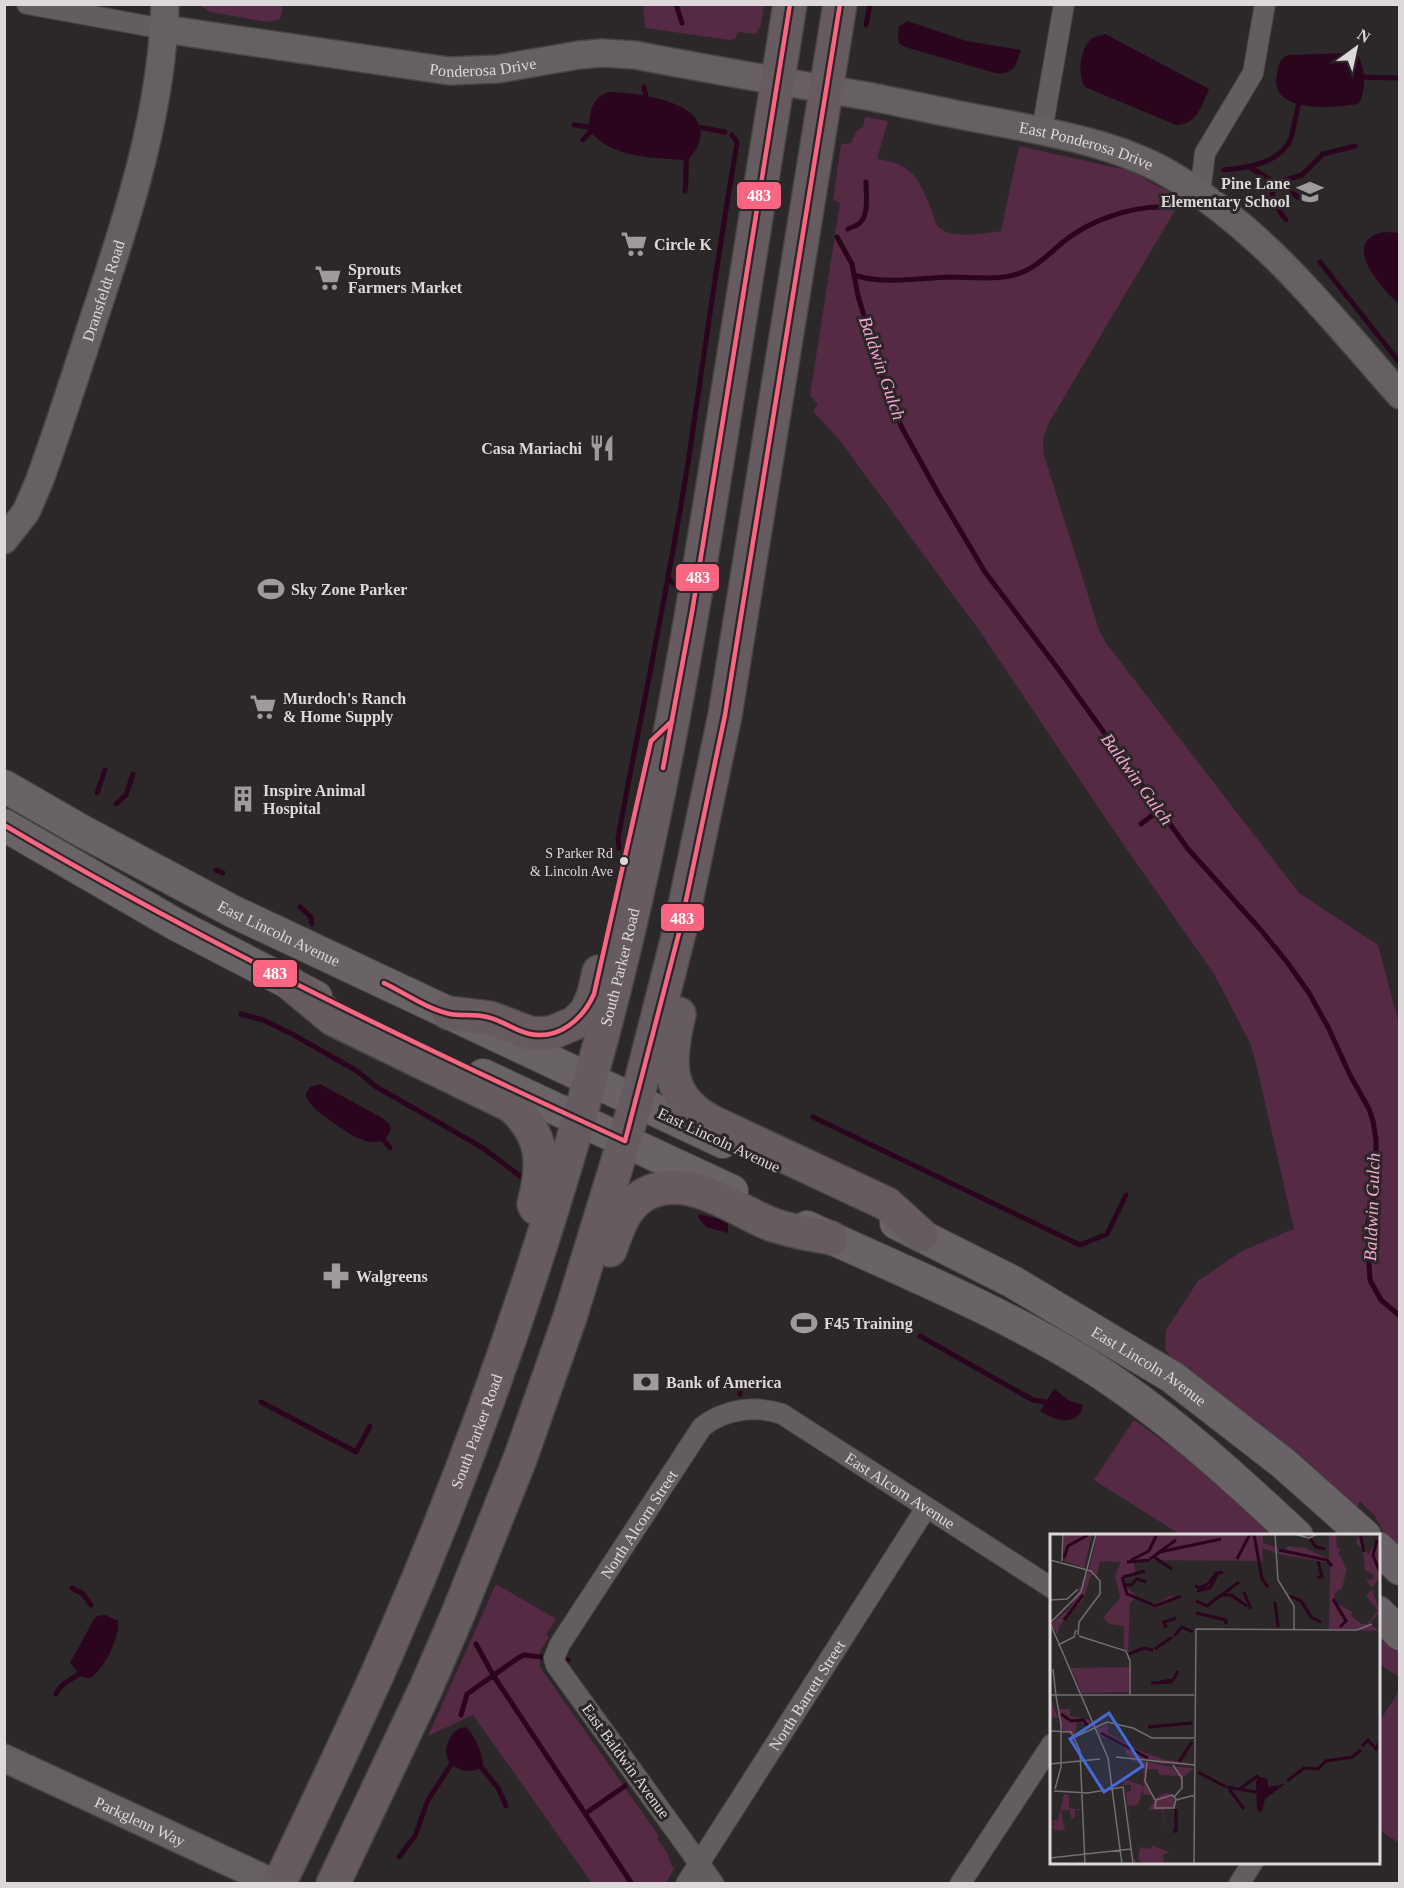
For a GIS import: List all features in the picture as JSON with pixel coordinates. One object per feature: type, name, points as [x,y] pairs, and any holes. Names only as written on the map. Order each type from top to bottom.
[{"type":"highway","name":"South Parker Road","points":[[277,1884],[355,1726],[430,1551],[492,1390],[544,1234],[590,1080],[639,884],[672,721],[694,602],[790,4]]},
{"type":"highway","points":[[333,1884],[431,1677],[520,1459],[570,1317],[636,1102],[680,929],[725,715],[840,4]]},
{"type":"highway","points":[[448,1014],[490,1017],[519,1030],[541,1035],[570,1026],[587,1011],[596,983],[651,741],[672,721]]},
{"type":"highway","points":[[680,929],[692,959],[675,1032],[671,1064],[674,1082],[686,1102],[712,1122],[887,1204],[921,1235]]},
{"type":"highway","points":[[292,985],[333,1019],[502,1100],[516,1110],[530,1127],[540,1149],[542,1172],[534,1203],[544,1234]]},
{"type":"highway","points":[[520,1459],[556,1410],[617,1229],[628,1209],[641,1196],[662,1188],[686,1187],[771,1225],[831,1238]]},
{"type":"main road","name":"East Lincoln Avenue","points":[[4,786],[82,831],[232,911],[921,1235],[1020,1286],[1172,1377],[1283,1462],[1363,1534]]},
{"type":"main road","name":"East Lincoln Avenue","points":[[4,825],[138,903],[292,985],[1020,1326],[1086,1364],[1164,1420],[1296,1534]]},
{"type":"main road","points":[[1380,1550],[1400,1569]]},
{"type":"main road","points":[[1380,1614],[1400,1634]]},
{"type":"street","points":[[27,4],[164,16]]},
{"type":"street","points":[[1042,131],[1064,4]]},
{"type":"street","points":[[1200,193],[1205,153],[1250,80],[1255,67],[1265,4]]},
{"type":"street","name":"Ponderosa Drive","points":[[164,16],[441,71],[486,71],[568,56],[611,53],[634,55],[827,90]]},
{"type":"street","name":"Dransfeldt Road","points":[[4,540],[22,519],[39,482],[134,197],[155,96],[164,16]]},
{"type":"street","name":"East Ponderosa Drive","points":[[827,90],[1042,131],[1119,151],[1171,174],[1242,225],[1286,266],[1400,395]]},
{"type":"street","points":[[1171,174],[1205,153]]},
{"type":"street","name":"East Alcorn Avenue","points":[[742,1410],[760,1409],[782,1414],[1050,1587]]},
{"type":"street","name":"North Alcorn Street","points":[[554,1658],[560,1644],[695,1436],[707,1423],[742,1410]]},
{"type":"street","name":"North Barrett Street","points":[[686,1884],[926,1508]]},
{"type":"street","name":"East Baldwin Avenue","points":[[554,1658],[556,1665],[714,1884]]},
{"type":"street","points":[[960,1884],[1050,1747]]},
{"type":"street","name":"Parkglenn Way","points":[[4,1758],[277,1884]]},
{"type":"street","points":[[1239,1884],[1252,1864]]},
{"type":"shaded area","points":[[643,4],[764,5],[761,25],[756,34],[738,32],[735,39],[730,40],[645,28]]},
{"type":"shaded area","points":[[199,5],[283,5],[281,17],[267,22],[210,12]]},
{"type":"shaded area","points":[[908,21],[966,41],[1021,50],[1016,64],[1010,71],[995,73],[905,47],[899,43],[898,34],[899,26]]},
{"type":"shaded area","points":[[1105,34],[1209,89],[1201,108],[1189,122],[1176,125],[1085,87],[1080,70],[1084,49],[1091,39]]},
{"type":"shaded area","points":[[1352,53],[1358,55],[1363,73],[1363,93],[1358,104],[1334,107],[1305,106],[1282,96],[1277,87],[1279,65],[1281,60],[1288,55]]},
{"type":"shaded area","points":[[610,92],[654,98],[671,102],[685,109],[696,118],[700,130],[698,145],[694,153],[682,160],[645,157],[620,151],[599,140],[590,131],[592,107],[599,97]]},
{"type":"shaded area","points":[[865,117],[888,121],[877,159],[899,165],[913,174],[937,225],[954,234],[1001,231],[1019,146],[1131,171],[1183,197],[1050,421],[1043,439],[1044,455],[1099,630],[1106,643],[1299,893],[1378,945],[1400,1028],[1399,1549],[1384,1533],[1375,1516],[1360,1501],[1358,1507],[1354,1506],[1283,1443],[1169,1355],[1165,1349],[1166,1330],[1198,1281],[1242,1251],[1294,1229],[1249,1041],[1214,974],[1110,825],[981,633],[841,442],[813,411],[818,405],[810,395],[840,203],[833,200],[841,144],[851,143],[856,132],[863,126]]},
{"type":"shaded area","points":[[1384,232],[1399,233],[1399,304],[1374,277],[1364,255],[1365,245],[1371,237]]},
{"type":"shaded area","points":[[320,1084],[384,1119],[390,1125],[391,1130],[386,1138],[372,1142],[356,1137],[318,1111],[310,1103],[306,1094],[310,1087]]},
{"type":"shaded area","points":[[699,1214],[728,1221],[728,1233],[706,1227],[698,1217]]},
{"type":"shaded area","points":[[1054,1389],[1070,1401],[1083,1405],[1076,1417],[1071,1420],[1059,1420],[1040,1411]]},
{"type":"shaded area","points":[[1134,1420],[1198,1466],[1280,1534],[1179,1534],[1094,1480]]},
{"type":"shaded area","points":[[496,1584],[556,1619],[540,1651],[540,1667],[659,1836],[657,1839],[667,1852],[672,1867],[675,1867],[666,1883],[592,1883],[473,1715],[428,1736]]},
{"type":"shaded area","points":[[105,1615],[118,1621],[114,1644],[101,1668],[90,1678],[82,1677],[70,1663],[94,1619]]},
{"type":"shaded area","points":[[1380,1630],[1399,1650],[1399,1677],[1380,1665]]},
{"type":"shaded area","points":[[1399,1691],[1399,1843],[1380,1830],[1380,1720]]},
{"type":"shaded area","points":[[465,1727],[475,1739],[482,1756],[483,1766],[476,1770],[462,1770],[455,1767],[447,1756],[446,1747],[451,1736],[458,1729]]},
{"type":"waterway","name":"Baldwin Gulch","points":[[676,4],[682,23]]},
{"type":"waterway","points":[[866,25],[870,4]]},
{"type":"waterway","points":[[1356,77],[1400,78]]},
{"type":"waterway","points":[[644,87],[647,100]]},
{"type":"waterway","points":[[1224,170],[1253,166],[1280,153],[1291,138],[1300,98]]},
{"type":"waterway","points":[[574,125],[596,128]]},
{"type":"waterway","points":[[692,126],[725,132]]},
{"type":"waterway","points":[[583,140],[594,128]]},
{"type":"waterway","points":[[619,848],[618,838],[665,596],[690,450],[737,144],[732,135]]},
{"type":"waterway","points":[[1286,220],[1273,198],[1275,183],[1302,175],[1323,154],[1355,146]]},
{"type":"waterway","points":[[685,191],[687,154]]},
{"type":"waterway","points":[[1248,166],[1303,200]]},
{"type":"waterway","points":[[848,229],[857,225],[864,217],[866,182]]},
{"type":"waterway","points":[[854,275],[878,280],[1009,276],[1032,267],[1073,234],[1097,222],[1122,213],[1161,207]]},
{"type":"waterway","name":"Baldwin Gulch","points":[[837,237],[852,264],[858,296],[889,397],[902,428],[985,572],[1188,849],[1287,962],[1309,993],[1328,1027],[1373,1121],[1376,1140],[1376,1185],[1367,1228],[1370,1280],[1381,1300],[1400,1316]]},
{"type":"waterway","points":[[1320,262],[1400,363]]},
{"type":"waterway","points":[[668,578],[677,587]]},
{"type":"waterway","points":[[97,793],[105,770]]},
{"type":"waterway","points":[[116,804],[126,795],[133,774]]},
{"type":"waterway","points":[[1141,824],[1159,810]]},
{"type":"waterway","points":[[216,870],[223,873]]},
{"type":"waterway","points":[[300,907],[311,917],[312,924]]},
{"type":"waterway","points":[[241,1014],[263,1020],[292,1034],[357,1071],[375,1086],[483,1148],[520,1176]]},
{"type":"waterway","points":[[813,1117],[1080,1245],[1107,1234],[1126,1195]]},
{"type":"waterway","points":[[380,1135],[390,1148]]},
{"type":"waterway","points":[[920,1336],[1033,1400],[1051,1403]]},
{"type":"waterway","points":[[740,1394],[741,1381]]},
{"type":"waterway","points":[[261,1402],[356,1452],[370,1426]]},
{"type":"waterway","points":[[72,1588],[83,1594],[91,1605]]},
{"type":"waterway","points":[[476,1644],[493,1675],[632,1884]]},
{"type":"waterway","points":[[461,1715],[467,1694],[518,1658],[524,1655],[568,1660]]},
{"type":"waterway","points":[[56,1694],[61,1686],[83,1670]]},
{"type":"waterway","points":[[399,1857],[415,1836],[428,1800],[454,1760]]},
{"type":"waterway","points":[[478,1763],[498,1788],[506,1806]]},
{"type":"waterway","points":[[586,1813],[625,1786]]},
{"type":"transit line","name":"483","points":[[663,768],[692,612],[790,4]]},
{"type":"transit line","name":"483","points":[[4,825],[233,952],[389,1030],[625,1141],[680,929],[725,715],[840,4]]},
{"type":"transit line","name":"483","points":[[384,983],[441,1012],[487,1017],[530,1034],[551,1034],[569,1026],[577,1019],[594,994],[651,741],[672,721]]},
{"type":"place","name":"Pine Lane Elementary School","points":[[1310,192]]},
{"type":"place","name":"Circle K","points":[[634,244]]},
{"type":"place","name":"Sprouts Farmers Market","points":[[328,278]]},
{"type":"place","name":"Casa Mariachi","points":[[602,448]]},
{"type":"place","name":"Sky Zone Parker","points":[[271,589]]},
{"type":"place","name":"Murdoch's Ranch & Home Supply","points":[[263,707]]},
{"type":"place","name":"Inspire Animal Hospital","points":[[243,799]]},
{"type":"place","name":"S Parker Rd & Lincoln Ave","points":[[624,861]]},
{"type":"place","name":"Walgreens","points":[[336,1276]]},
{"type":"place","name":"F45 Training","points":[[804,1323]]},
{"type":"place","name":"Bank of America","points":[[646,1382]]}]
